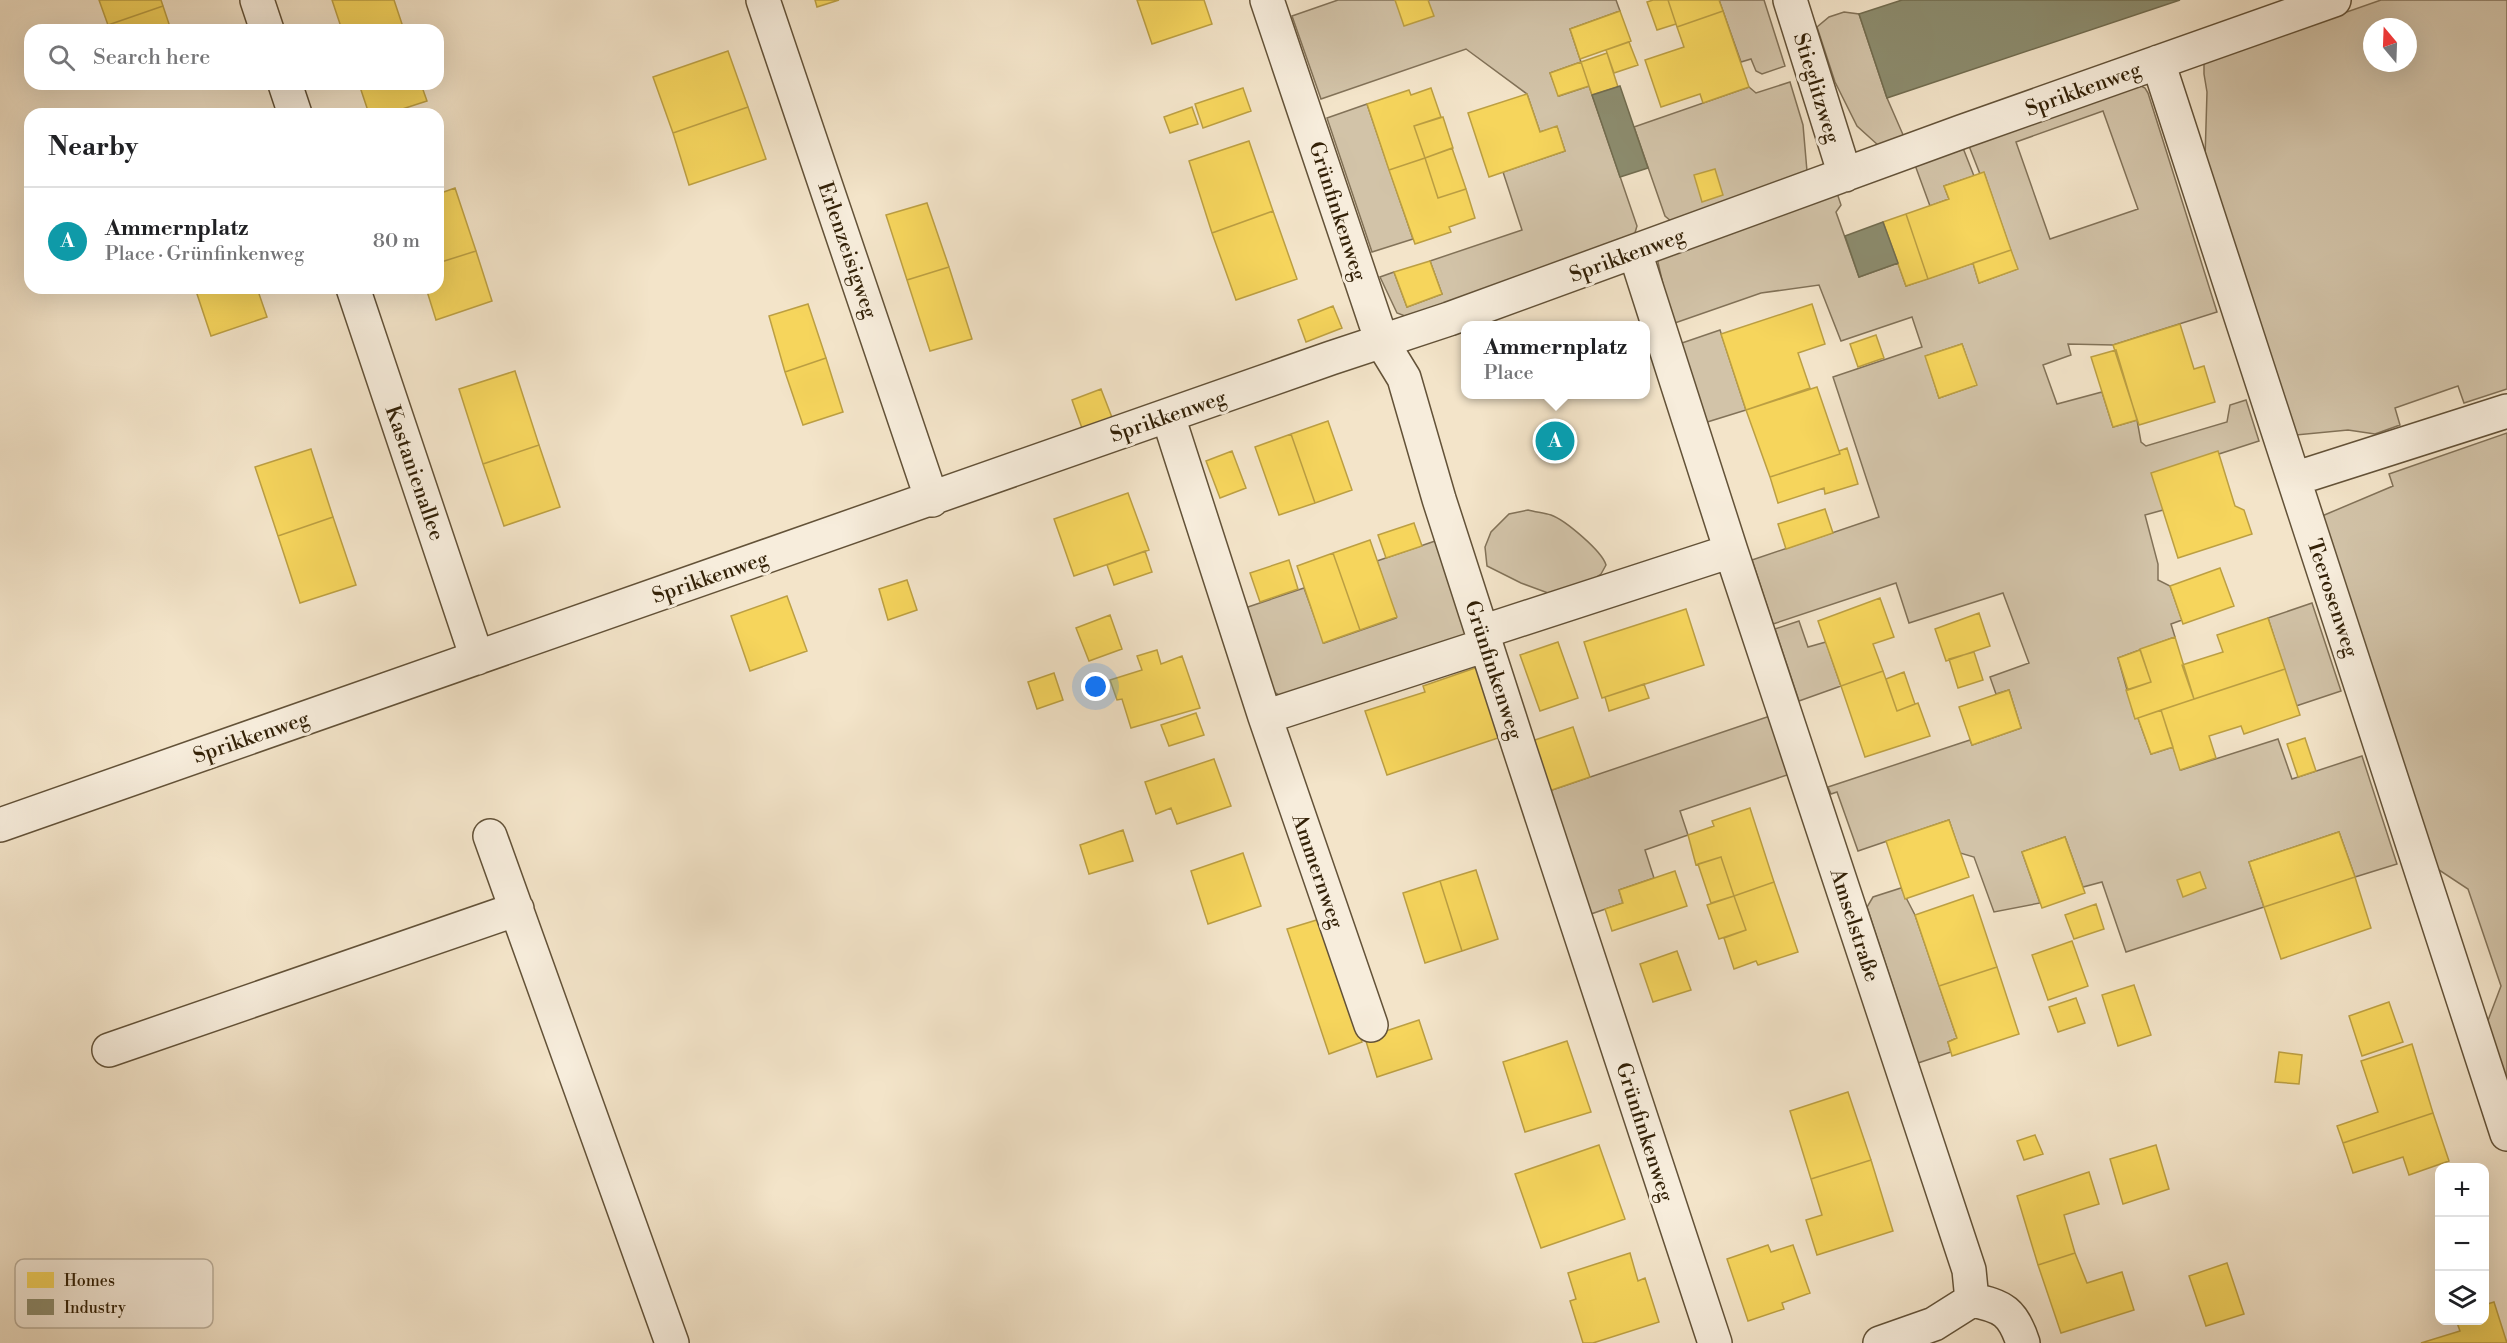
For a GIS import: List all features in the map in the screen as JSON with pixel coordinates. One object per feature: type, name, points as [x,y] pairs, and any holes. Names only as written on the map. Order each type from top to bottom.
[{"type":"street","points":[[256,0],[265,24]]},
{"type":"street","name":"Erlenzeisigweg","points":[[763,0],[932,500]]},
{"type":"street","name":"Grünfinkenweg","points":[[1267,0],[1382,342],[1404,378],[1484,638],[1715,1343]]},
{"type":"street","name":"Stieglitzweg","points":[[1790,0],[1845,175]]},
{"type":"street","name":"Sprikkenweg","points":[[0,825],[1382,342],[2334,0]]},
{"type":"street","name":"Teerosenweg","points":[[2158,62],[2507,1134]]},
{"type":"street","points":[[287,90],[293,108]]},
{"type":"street","name":"Amselstraße","points":[[1635,252],[1731,551],[1969,1270],[1972,1300]]},
{"type":"street","name":"Kastanienallee","points":[[355,294],[477,658]]},
{"type":"street","points":[[2294,479],[2507,411]]},
{"type":"street","name":"Ammernweg","points":[[1168,416],[1265,717],[1371,1025]]},
{"type":"street","points":[[1265,717],[1731,551]]},
{"type":"street","points":[[490,836],[672,1343]]},
{"type":"street","points":[[109,1050],[517,909]]},
{"type":"street","points":[[1880,1343],[1934,1324],[1972,1300],[1998,1305],[2017,1325],[2023,1343]]},
{"type":"shaded area","points":[[1338,0],[1616,0],[1620,11],[1570,29],[1581,62],[1550,73],[1559,96],[1589,86],[1637,226],[1634,236],[1434,307],[1405,316],[1397,313],[1380,277],[1394,272],[1407,307],[1442,294],[1430,261],[1522,230],[1503,172],[1565,151],[1557,127],[1540,132],[1527,94],[1466,49],[1321,99],[1292,16]]},
{"type":"shaded area","points":[[1719,0],[1764,0],[1785,66],[1762,74],[1756,71],[1751,59],[1741,62]]},
{"type":"shaded area","points":[[2381,0],[2507,0],[2507,389],[2464,403],[2458,386],[2395,408],[2400,425],[2375,434],[2348,430],[2296,435],[2205,159],[2207,92],[2204,62]]},
{"type":"shaded area","points":[[1844,12],[1859,14],[1887,98],[1904,137],[1879,146],[1857,126],[1835,82],[1817,27],[1829,17]]},
{"type":"shaded area","points":[[1790,82],[1803,125],[1807,171],[1672,222],[1665,216],[1634,127],[1749,87],[1756,93]]},
{"type":"shaded area","points":[[2139,85],[2148,93],[2217,312],[2113,345],[2068,344],[2071,355],[2043,365],[2057,404],[2102,392],[2113,427],[2137,420],[2141,442],[2146,446],[2227,422],[2230,405],[2246,400],[2259,441],[2219,454],[2163,510],[2145,515],[2158,564],[2158,580],[2170,586],[2182,620],[2171,624],[2175,637],[2118,658],[2135,718],[2138,718],[2151,754],[2173,747],[2181,770],[2278,739],[2292,779],[2362,756],[2397,864],[2355,877],[2339,832],[2249,862],[2264,907],[2126,952],[2102,882],[2083,887],[2065,837],[2022,852],[2040,903],[1994,912],[1974,857],[1960,853],[1949,820],[1858,851],[1837,792],[1831,794],[1828,787],[1970,740],[1972,745],[2021,728],[2009,690],[1996,694],[1990,677],[2029,663],[2003,593],[1909,623],[1896,583],[1773,624],[1752,560],[1879,517],[1833,377],[1922,347],[1912,317],[1841,341],[1819,285],[1761,293],[1672,324],[1657,258],[1837,193],[1841,205],[1836,212],[1859,277],[1898,263],[1906,286],[1973,263],[1979,283],[2017,269],[1984,173],[1980,174],[1969,146]],"holes":[[[2103,111],[2138,209],[2050,239],[2016,142]],[[1962,344],[1976,385],[1939,398],[1926,356]]]},
{"type":"shaded area","points":[[1367,104],[1413,239],[1372,252],[1327,118]]},
{"type":"shaded area","points":[[1963,148],[1974,176],[1944,186],[1949,199],[1930,206],[1915,165]]},
{"type":"shaded area","points":[[1720,330],[1746,410],[1704,423],[1679,344]]},
{"type":"shaded area","points":[[2507,433],[2507,1092],[2487,1023],[2501,986],[2468,889],[2436,868],[2322,516],[2393,486],[2389,474]]},
{"type":"shaded area","points":[[1528,510],[1557,518],[1582,537],[1603,559],[1606,565],[1601,574],[1586,584],[1548,593],[1487,566],[1485,547],[1491,532],[1509,514]]},
{"type":"shaded area","points":[[1438,540],[1468,634],[1282,697],[1274,692],[1245,608],[1304,588],[1324,643],[1396,618],[1377,561]]},
{"type":"shaded area","points":[[2312,603],[2341,691],[2296,706],[2268,618]]},
{"type":"shaded area","points":[[1799,621],[1808,647],[1826,642],[1841,686],[1799,701],[1775,629]]},
{"type":"shaded area","points":[[1770,716],[1790,774],[1680,811],[1688,835],[1645,850],[1654,878],[1619,890],[1623,903],[1591,914],[1549,791]]},
{"type":"shaded area","points":[[1901,888],[1915,915],[1957,1038],[1948,1042],[1951,1052],[1918,1063],[1867,907],[1873,897]]},
{"type":"building: Homes","points":[[99,0],[161,0],[163,6],[108,24]]},
{"type":"building: Homes","points":[[332,0],[394,0],[402,24],[340,24]]},
{"type":"building: Homes","points":[[815,0],[839,0],[817,7]]},
{"type":"building: Homes","points":[[1137,0],[1204,0],[1212,24],[1152,44]]},
{"type":"building: Homes","points":[[1395,0],[1428,0],[1434,16],[1404,26]]},
{"type":"building: Homes","points":[[1668,0],[1676,24],[1657,30],[1647,2]]},
{"type":"building: Homes","points":[[1668,0],[1719,0],[1723,11],[1677,27]]},
{"type":"building: Homes","points":[[163,6],[169,24],[111,24]]},
{"type":"building: Homes","points":[[1620,11],[1631,41],[1580,59],[1570,29]]},
{"type":"building: Homes","points":[[1723,11],[1749,87],[1703,103],[1700,94],[1661,107],[1645,60],[1684,47],[1677,27]]},
{"type":"building: Homes","points":[[1629,42],[1638,65],[1614,73],[1606,50]]},
{"type":"building: Homes","points":[[728,51],[748,107],[673,133],[653,77]]},
{"type":"building: Homes","points":[[1607,53],[1618,87],[1592,95],[1581,62]]},
{"type":"building: Homes","points":[[1581,62],[1589,86],[1558,96],[1550,73]]},
{"type":"building: Homes","points":[[1243,88],[1251,111],[1203,128],[1195,104]]},
{"type":"building: Homes","points":[[1431,88],[1441,117],[1414,126],[1425,158],[1389,170],[1367,104],[1409,90],[1411,95]]},
{"type":"building: Homes","points":[[361,90],[423,90],[427,101],[405,108],[367,108]]},
{"type":"building: Homes","points":[[1527,94],[1540,132],[1557,126],[1565,151],[1489,177],[1468,113]]},
{"type":"building: Homes","points":[[748,107],[766,159],[689,185],[673,133]]},
{"type":"building: Homes","points":[[1192,107],[1198,124],[1170,133],[1164,117]]},
{"type":"building: Homes","points":[[1443,117],[1453,148],[1425,158],[1414,126]]},
{"type":"building: Homes","points":[[1249,141],[1273,211],[1212,233],[1189,161]]},
{"type":"building: Homes","points":[[1452,148],[1466,189],[1438,198],[1425,158]]},
{"type":"building: Homes","points":[[1425,158],[1438,198],[1466,189],[1475,218],[1449,227],[1451,232],[1415,244],[1389,170]]},
{"type":"building: Homes","points":[[1715,169],[1723,195],[1702,202],[1694,175]]},
{"type":"building: Homes","points":[[1984,172],[2011,250],[1928,279],[1906,214],[1949,199],[1944,186]]},
{"type":"building: Homes","points":[[455,188],[476,251],[444,261],[444,192]]},
{"type":"building: Homes","points":[[927,203],[949,267],[907,280],[886,215]]},
{"type":"building: Homes","points":[[1273,211],[1297,279],[1236,300],[1212,233]]},
{"type":"building: Homes","points":[[1906,214],[1928,279],[1906,286],[1883,222]]},
{"type":"building: Homes","points":[[2011,250],[2018,269],[1979,283],[1973,263]]},
{"type":"building: Homes","points":[[476,251],[492,301],[436,320],[428,294],[444,294],[444,261]]},
{"type":"building: Homes","points":[[1430,261],[1442,294],[1407,307],[1394,272]]},
{"type":"building: Homes","points":[[949,267],[972,339],[930,351],[907,280]]},
{"type":"building: Homes","points":[[197,294],[259,294],[267,317],[211,336]]},
{"type":"building: Homes","points":[[808,304],[826,358],[785,372],[769,316]]},
{"type":"building: Homes","points":[[1812,304],[1825,344],[1798,353],[1810,388],[1746,410],[1721,334]]},
{"type":"building: Homes","points":[[1333,306],[1342,328],[1306,342],[1298,320]]},
{"type":"building: Homes","points":[[2180,324],[2194,369],[2204,366],[2215,402],[2139,425],[2113,345]]},
{"type":"building: Homes","points":[[1876,335],[1884,358],[1858,367],[1850,344]]},
{"type":"building: Homes","points":[[1962,344],[1977,385],[1939,398],[1925,356]]},
{"type":"building: Homes","points":[[2116,350],[2137,420],[2113,427],[2091,357]]},
{"type":"building: Homes","points":[[826,358],[843,412],[803,425],[785,372]]},
{"type":"building: Homes","points":[[515,371],[539,445],[483,464],[459,389]]},
{"type":"building: Homes","points":[[1817,387],[1840,454],[1770,477],[1746,410]]},
{"type":"building: Homes","points":[[1101,389],[1113,420],[1083,431],[1072,400]]},
{"type":"building: Homes","points":[[1328,421],[1352,490],[1315,503],[1291,434]]},
{"type":"building: Homes","points":[[1291,434],[1315,503],[1279,515],[1255,447]]},
{"type":"building: Homes","points":[[539,445],[560,507],[504,526],[483,464]]},
{"type":"building: Homes","points":[[1847,448],[1858,484],[1825,494],[1824,488],[1778,503],[1770,477],[1840,454],[1839,451]]},
{"type":"building: Homes","points":[[311,449],[333,517],[278,536],[255,467]]},
{"type":"building: Homes","points":[[1232,451],[1246,488],[1220,498],[1206,461]]},
{"type":"building: Homes","points":[[2218,451],[2235,506],[2244,510],[2252,534],[2178,558],[2151,473]]},
{"type":"building: Homes","points":[[1128,493],[1149,550],[1074,576],[1054,519]]},
{"type":"building: Homes","points":[[1825,509],[1833,533],[1786,549],[1778,524]]},
{"type":"building: Homes","points":[[333,517],[356,585],[300,603],[278,536]]},
{"type":"building: Homes","points":[[1414,523],[1422,546],[1386,558],[1378,535]]},
{"type":"building: Homes","points":[[1370,540],[1397,617],[1360,630],[1333,553]]},
{"type":"building: Homes","points":[[1145,551],[1152,572],[1114,585],[1107,565]]},
{"type":"building: Homes","points":[[1333,553],[1360,630],[1323,643],[1297,566]]},
{"type":"building: Homes","points":[[1289,560],[1298,589],[1260,602],[1250,573]]},
{"type":"building: Homes","points":[[2220,568],[2234,606],[2183,624],[2170,586]]},
{"type":"building: Homes","points":[[907,580],[917,610],[888,620],[879,589]]},
{"type":"building: Homes","points":[[787,596],[807,651],[750,671],[731,616]]},
{"type":"building: Homes","points":[[1880,598],[1894,637],[1873,644],[1883,671],[1841,686],[1818,621]]},
{"type":"building: Homes","points":[[1686,609],[1704,665],[1602,698],[1584,642]]},
{"type":"building: Homes","points":[[1979,613],[1990,646],[1946,661],[1935,629]]},
{"type":"building: Homes","points":[[1110,615],[1122,649],[1089,661],[1076,628]]},
{"type":"building: Homes","points":[[2268,618],[2285,669],[2194,699],[2182,665],[2223,652],[2217,635]]},
{"type":"building: Homes","points":[[2175,637],[2194,699],[2135,719],[2126,690],[2151,682],[2140,649]]},
{"type":"building: Homes","points":[[1558,642],[1578,698],[1540,711],[1520,655]]},
{"type":"building: Homes","points":[[1157,650],[1161,664],[1182,656],[1200,708],[1131,728],[1122,699],[1117,700],[1110,680],[1142,670],[1137,656]]},
{"type":"building: Homes","points":[[2140,650],[2151,682],[2128,690],[2118,658]]},
{"type":"building: Homes","points":[[1974,652],[1983,680],[1958,688],[1949,659]]},
{"type":"building: Homes","points":[[1478,667],[1501,737],[1387,775],[1365,711],[1425,692],[1423,686]]},
{"type":"building: Homes","points":[[2285,669],[2300,715],[2244,734],[2241,726],[2209,736],[2216,758],[2180,770],[2161,710]]},
{"type":"building: Homes","points":[[1883,671],[1897,711],[1918,703],[1930,736],[1865,757],[1841,686]]},
{"type":"building: Homes","points":[[1904,672],[1915,704],[1897,711],[1886,679]]},
{"type":"building: Homes","points":[[1054,673],[1063,700],[1037,709],[1028,682]]},
{"type":"building: Homes","points":[[1644,684],[1649,698],[1609,711],[1605,697]]},
{"type":"building: Homes","points":[[2009,690],[2021,728],[1972,745],[1959,707]]},
{"type":"building: Homes","points":[[2161,710],[2173,747],[2151,754],[2138,718]]},
{"type":"building: Homes","points":[[1196,713],[1204,735],[1169,746],[1161,725]]},
{"type":"building: Homes","points":[[1573,727],[1590,777],[1549,791],[1532,741]]},
{"type":"building: Homes","points":[[2305,738],[2316,771],[2298,777],[2287,744]]},
{"type":"building: Homes","points":[[1214,759],[1231,806],[1177,824],[1171,808],[1156,814],[1145,782]]},
{"type":"building: Homes","points":[[1750,808],[1774,882],[1734,896],[1721,857],[1696,865],[1688,835],[1714,826],[1712,821]]},
{"type":"building: Homes","points":[[1949,820],[1969,877],[1905,899],[1886,841]]},
{"type":"building: Homes","points":[[1123,830],[1133,861],[1089,874],[1080,845]]},
{"type":"building: Homes","points":[[2339,832],[2355,877],[2264,907],[2249,862]]},
{"type":"building: Homes","points":[[2065,837],[2085,893],[2042,908],[2022,852]]},
{"type":"building: Homes","points":[[1243,853],[1261,906],[1208,924],[1191,871]]},
{"type":"building: Homes","points":[[1721,857],[1734,896],[1711,903],[1698,864]]},
{"type":"building: Homes","points":[[1476,870],[1498,939],[1462,951],[1440,881]]},
{"type":"building: Homes","points":[[1675,871],[1687,906],[1612,931],[1605,909],[1623,903],[1619,890]]},
{"type":"building: Homes","points":[[2200,872],[2206,888],[2183,897],[2177,880]]},
{"type":"building: Homes","points":[[2355,877],[2371,928],[2281,959],[2264,907]]},
{"type":"building: Homes","points":[[1440,881],[1462,951],[1425,963],[1403,893]]},
{"type":"building: Homes","points":[[1774,882],[1798,952],[1758,965],[1756,961],[1734,969],[1724,938],[1746,930],[1734,896]]},
{"type":"building: Homes","points":[[1973,895],[1997,967],[1939,986],[1915,915]]},
{"type":"building: Homes","points":[[1734,896],[1746,930],[1719,939],[1707,905]]},
{"type":"building: Homes","points":[[2096,904],[2104,929],[2074,939],[2065,915]]},
{"type":"building: Homes","points":[[1320,919],[1362,1042],[1329,1054],[1287,929]]},
{"type":"building: Homes","points":[[2072,941],[2088,986],[2048,1000],[2032,955]]},
{"type":"building: Homes","points":[[1677,951],[1691,990],[1653,1002],[1640,964]]},
{"type":"building: Homes","points":[[1997,967],[2019,1034],[1952,1056],[1948,1042],[1957,1038],[1939,986]]},
{"type":"building: Homes","points":[[2134,985],[2151,1035],[2118,1046],[2102,995]]},
{"type":"building: Homes","points":[[2076,998],[2085,1023],[2058,1032],[2049,1007]]},
{"type":"building: Homes","points":[[2389,1002],[2403,1042],[2362,1056],[2349,1016]]},
{"type":"building: Homes","points":[[1419,1020],[1432,1059],[1377,1077],[1365,1038]]},
{"type":"building: Homes","points":[[1567,1041],[1591,1112],[1525,1132],[1503,1062]]},
{"type":"building: Homes","points":[[2412,1044],[2433,1113],[2343,1143],[2337,1126],[2378,1112],[2361,1061]]},
{"type":"building: Homes","points":[[2279,1052],[2302,1055],[2299,1084],[2275,1082]]},
{"type":"building: Homes","points":[[1848,1092],[1871,1160],[1811,1179],[1790,1111]]},
{"type":"building: Homes","points":[[2433,1113],[2449,1161],[2435,1163],[2435,1166],[2409,1175],[2403,1157],[2353,1173],[2343,1143]]},
{"type":"building: Homes","points":[[2035,1135],[2043,1154],[2024,1160],[2017,1141]]},
{"type":"building: Homes","points":[[1599,1145],[1625,1219],[1541,1248],[1515,1174]]},
{"type":"building: Homes","points":[[2156,1145],[2169,1189],[2123,1204],[2110,1159]]},
{"type":"building: Homes","points":[[1871,1160],[1893,1231],[1817,1255],[1806,1220],[1822,1215],[1811,1179]]},
{"type":"building: Homes","points":[[2089,1172],[2099,1204],[2064,1215],[2075,1253],[2038,1265],[2017,1196]]},
{"type":"building: Homes","points":[[1768,1245],[1771,1252],[1793,1245],[1810,1293],[1782,1303],[1784,1309],[1748,1321],[1727,1259]]},
{"type":"building: Homes","points":[[1630,1253],[1638,1281],[1645,1278],[1659,1322],[1593,1343],[1583,1343],[1570,1301],[1576,1299],[1568,1273]]},
{"type":"building: Homes","points":[[2075,1253],[2087,1283],[2122,1272],[2134,1310],[2061,1333],[2038,1265]]},
{"type":"building: Homes","points":[[2227,1263],[2244,1314],[2206,1326],[2189,1276]]},
{"type":"building: Homes","points":[[2494,1302],[2507,1343],[2421,1343],[2460,1331],[2458,1325],[2489,1325],[2489,1304]]},
{"type":"building: Industry","points":[[1902,0],[2180,0],[1887,98],[1859,14]]},
{"type":"building: Industry","points":[[1620,86],[1648,168],[1620,177],[1592,95]]},
{"type":"building: Industry","points":[[1883,222],[1898,263],[1859,277],[1845,236]]},
{"type":"place","name":"Ammernplatz","points":[[1555,441]]}]
